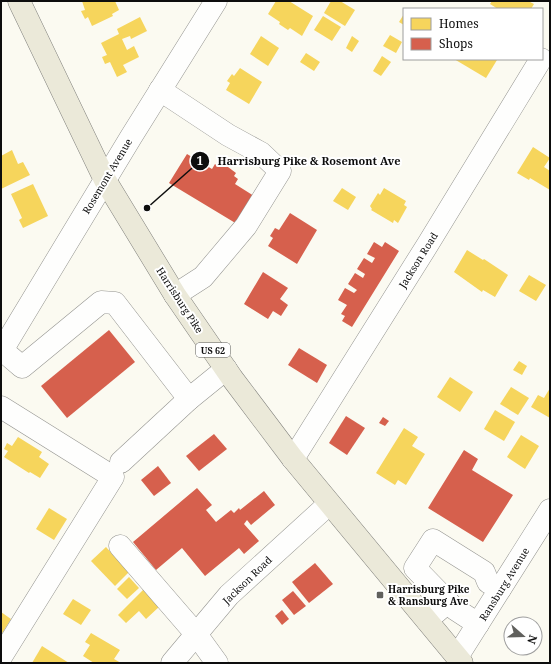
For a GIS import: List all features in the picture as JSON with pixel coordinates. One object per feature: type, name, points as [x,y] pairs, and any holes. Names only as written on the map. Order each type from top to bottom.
[{"type":"main road","name":"Harrisburg Pike","points":[[19,1],[105,180],[175,294],[226,369],[293,459],[460,660]]},
{"type":"street","name":"Rosemont Avenue","points":[[1,351],[212,3]]},
{"type":"street","name":"Jackson Road","points":[[543,56],[550,44]]},
{"type":"street","name":"Jackson Road","points":[[293,459],[428,244],[541,60]]},
{"type":"street","points":[[160,90],[228,135],[262,153],[280,171],[246,226],[203,277],[175,294]]},
{"type":"street","points":[[1,351],[22,367],[102,302],[115,303],[189,399]]},
{"type":"street","points":[[121,462],[189,399],[226,369]]},
{"type":"street","points":[[1,407],[113,477],[1,658]]},
{"type":"street","name":"Jackson Road","points":[[172,663],[229,595],[329,504]]},
{"type":"street","name":"Ransburg Avenue","points":[[460,660],[478,624],[550,510]]},
{"type":"street","points":[[396,584],[415,568],[433,540],[484,572],[488,582],[500,589]]},
{"type":"street","points":[[120,546],[196,634],[218,663]]},
{"type":"street","points":[[415,568],[448,602],[478,624]]},
{"type":"street","points":[[426,620],[448,602]]},
{"type":"building: Homes","points":[[82,1],[115,1],[119,10],[112,14],[113,16],[92,26],[88,17],[85,19],[81,11],[85,10]]},
{"type":"building: Homes","points":[[276,1],[289,1],[313,16],[302,36],[290,28],[288,30],[279,24],[280,22],[268,14]]},
{"type":"building: Homes","points":[[331,1],[340,1],[355,10],[345,26],[324,13]]},
{"type":"building: Homes","points":[[492,1],[528,1],[534,4],[532,8],[496,8],[490,4]]},
{"type":"building: Homes","points":[[323,16],[341,27],[332,41],[314,30]]},
{"type":"building: Homes","points":[[403,16],[403,24],[399,22]]},
{"type":"building: Homes","points":[[140,17],[147,31],[131,39],[130,36],[122,39],[127,50],[134,46],[139,57],[123,65],[127,72],[117,77],[110,62],[105,64],[102,57],[107,55],[101,43],[119,34],[117,29]]},
{"type":"building: Homes","points":[[390,35],[402,42],[396,53],[383,46]]},
{"type":"building: Homes","points":[[261,36],[279,48],[268,66],[250,54]]},
{"type":"building: Homes","points":[[352,36],[359,41],[352,52],[346,48]]},
{"type":"building: Homes","points":[[306,53],[320,62],[314,71],[300,62]]},
{"type":"building: Homes","points":[[382,56],[391,62],[381,76],[373,71]]},
{"type":"building: Homes","points":[[456,60],[497,60],[486,78]]},
{"type":"building: Homes","points":[[240,68],[262,82],[249,104],[226,90],[230,83],[227,81],[232,74],[234,76]]},
{"type":"building: Homes","points":[[533,147],[550,158],[544,167],[550,171],[550,190],[530,178],[529,180],[517,173]]},
{"type":"building: Homes","points":[[12,150],[18,164],[23,162],[30,175],[1,189],[1,156]]},
{"type":"building: Homes","points":[[33,184],[48,216],[23,228],[19,220],[22,218],[11,194]]},
{"type":"building: Homes","points":[[342,188],[356,197],[348,210],[333,201]]},
{"type":"building: Homes","points":[[384,188],[406,201],[404,205],[407,207],[398,223],[394,220],[393,223],[371,210],[372,209],[370,206],[378,193],[380,195]]},
{"type":"building: Homes","points":[[467,250],[508,275],[495,297],[483,290],[482,292],[454,272]]},
{"type":"building: Homes","points":[[529,275],[546,285],[536,301],[519,291]]},
{"type":"building: Homes","points":[[519,361],[527,366],[522,375],[513,370]]},
{"type":"building: Homes","points":[[450,377],[473,392],[460,412],[437,397]]},
{"type":"building: Homes","points":[[511,387],[529,398],[518,415],[500,404]]},
{"type":"building: Homes","points":[[550,388],[550,418],[531,407],[538,395],[544,398]]},
{"type":"building: Homes","points":[[495,410],[515,422],[504,441],[484,429]]},
{"type":"building: Homes","points":[[404,428],[418,437],[412,446],[425,454],[406,485],[398,480],[395,485],[376,473]]},
{"type":"building: Homes","points":[[521,435],[539,446],[525,469],[507,457]]},
{"type":"building: Homes","points":[[18,437],[42,452],[39,457],[49,464],[40,478],[30,472],[29,473],[4,457],[8,451],[4,449],[7,443],[12,446]]},
{"type":"building: Homes","points":[[49,508],[67,519],[54,540],[36,529]]},
{"type":"building: Homes","points":[[106,547],[129,572],[115,586],[91,561]]},
{"type":"building: Homes","points":[[129,577],[139,588],[127,599],[117,589]]},
{"type":"building: Homes","points":[[144,589],[160,606],[146,619],[139,611],[126,623],[118,615]]},
{"type":"building: Homes","points":[[73,599],[91,610],[81,625],[63,614]]},
{"type":"building: Homes","points":[[1,612],[11,619],[1,635]]},
{"type":"building: Homes","points":[[91,633],[120,650],[114,659],[121,663],[94,663],[83,656],[90,645],[85,642]]},
{"type":"building: Homes","points":[[42,646],[69,663],[32,663]]},
{"type":"building: Shops","points":[[187,154],[212,169],[215,164],[220,167],[222,164],[228,167],[236,173],[234,176],[238,179],[235,184],[254,196],[237,224],[169,183]]},
{"type":"building: Shops","points":[[290,213],[317,230],[297,264],[268,246],[273,238],[270,236],[275,228],[279,230]]},
{"type":"building: Shops","points":[[374,242],[382,247],[385,242],[399,251],[352,327],[342,321],[345,316],[341,314],[347,305],[338,300],[345,288],[354,293],[357,290],[348,284],[355,273],[363,278],[365,274],[357,269],[364,258],[372,263],[375,258],[367,254]]},
{"type":"building: Shops","points":[[263,272],[288,288],[280,299],[288,305],[281,316],[273,311],[268,319],[244,304]]},
{"type":"building: Shops","points":[[109,330],[135,362],[67,418],[41,386]]},
{"type":"building: Shops","points":[[299,348],[327,365],[317,383],[288,365]]},
{"type":"building: Shops","points":[[346,416],[365,428],[347,455],[329,443]]},
{"type":"building: Shops","points":[[383,417],[389,421],[385,426],[379,423]]},
{"type":"building: Shops","points":[[214,434],[227,449],[199,471],[186,456]]},
{"type":"building: Shops","points":[[464,450],[478,459],[472,470],[513,495],[483,542],[428,508]]},
{"type":"building: Shops","points":[[158,466],[171,483],[154,496],[141,480]]},
{"type":"building: Shops","points":[[197,488],[212,505],[206,510],[216,522],[231,510],[234,513],[239,508],[240,510],[264,491],[275,505],[251,525],[247,520],[244,524],[259,541],[244,554],[239,548],[205,576],[182,548],[156,570],[133,542]]},
{"type":"building: Shops","points":[[315,563],[333,584],[309,603],[292,582]]},
{"type":"building: Shops","points":[[293,591],[306,606],[294,615],[282,600]]},
{"type":"building: Shops","points":[[282,610],[289,619],[282,625],[275,616]]},
{"type":"place","name":"Harrisburg Pike & Rosemont Ave","points":[[147,208]]},
{"type":"place","name":"Harrisburg Pike & Ransburg Ave","points":[[380,595]]}]
